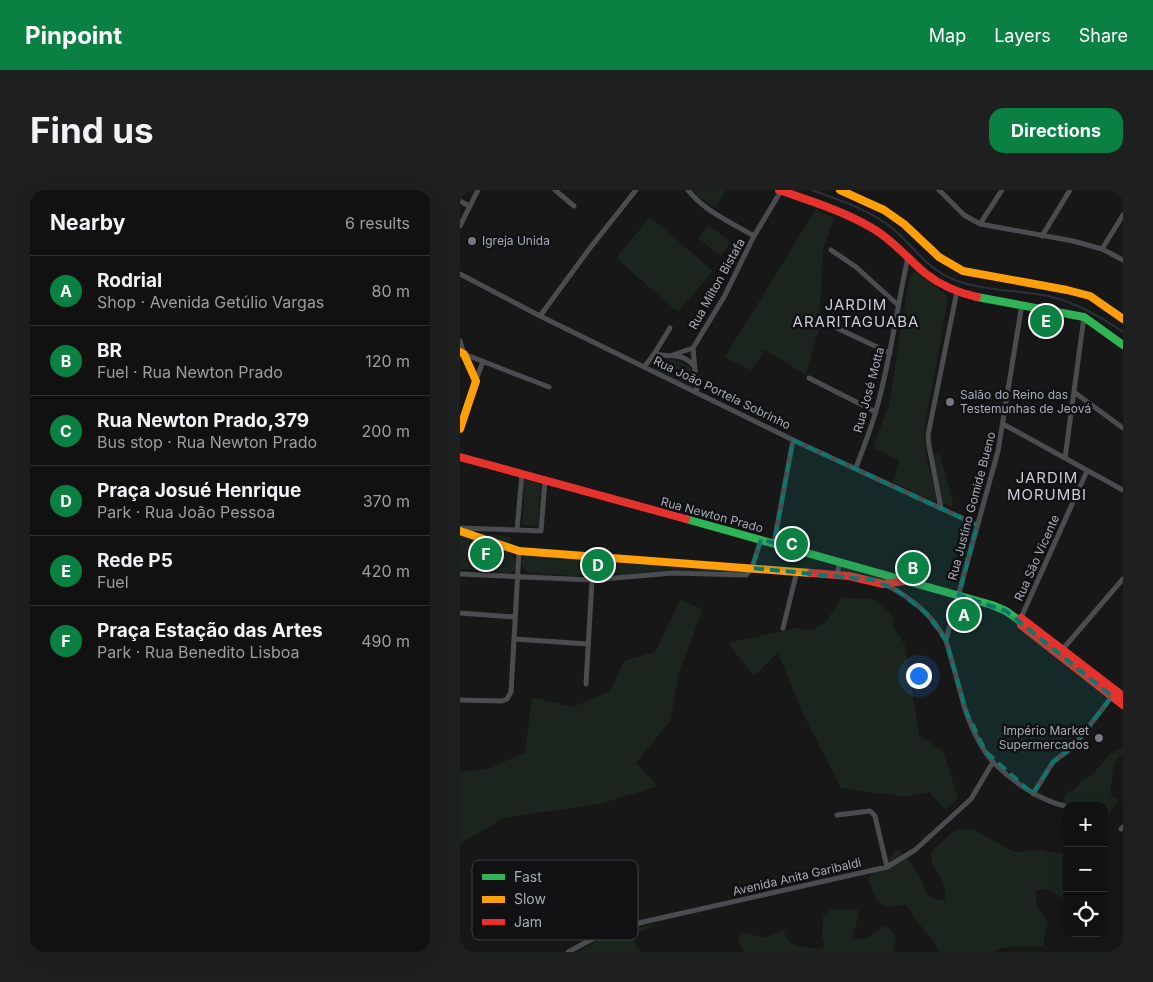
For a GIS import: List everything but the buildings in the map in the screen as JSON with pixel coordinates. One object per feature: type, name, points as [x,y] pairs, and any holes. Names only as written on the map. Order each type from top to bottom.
[{"type":"street","points":[[460,226],[478,190]]},
{"type":"street","points":[[556,190],[574,206]]},
{"type":"street","points":[[540,316],[636,190]]},
{"type":"street","points":[[688,190],[694,198],[714,212],[754,236]]},
{"type":"street","points":[[840,190],[884,210],[904,224],[939,257],[963,272],[1067,290],[1090,296],[1123,319]]},
{"type":"street","points":[[939,190],[964,215],[980,224],[1073,241],[1102,249],[1123,260]]},
{"type":"street","points":[[980,224],[1002,190]]},
{"type":"street","points":[[1042,236],[1070,190]]},
{"type":"street","points":[[780,191],[858,219],[873,228],[926,274],[957,292],[1084,317],[1123,345]]},
{"type":"street","name":"Rua Milton Bistafa","points":[[697,393],[693,348],[724,297],[754,236],[780,191]]},
{"type":"street","points":[[460,200],[470,206]]},
{"type":"street","points":[[1102,249],[1123,216]]},
{"type":"street","points":[[831,250],[856,267],[898,305]]},
{"type":"street","name":"Rua José Motta","points":[[856,468],[876,412],[890,353],[908,257]]},
{"type":"street","name":"Rua João Portela Sobrinho","points":[[460,274],[540,316],[793,440],[977,525]]},
{"type":"street","points":[[941,508],[928,435],[957,292]]},
{"type":"street","name":"Rua Justino Gomide Bueno","points":[[946,640],[998,451],[1022,304]]},
{"type":"street","points":[[1065,458],[1084,317]]},
{"type":"street","points":[[824,322],[890,353]]},
{"type":"street","points":[[645,366],[670,328]]},
{"type":"street","points":[[460,341],[462,353],[476,381]]},
{"type":"street","points":[[670,356],[693,348]]},
{"type":"street","points":[[462,353],[549,387]]},
{"type":"street","points":[[654,354],[679,356],[689,360],[694,366]]},
{"type":"street","points":[[460,430],[483,361]]},
{"type":"street","points":[[809,378],[876,412]]},
{"type":"street","points":[[1074,392],[1123,428]]},
{"type":"street","points":[[1003,424],[1123,490]]},
{"type":"street","points":[[774,543],[793,440]]},
{"type":"street","name":"Rua Newton Prado","points":[[460,457],[840,561],[959,595],[1006,611],[1117,695],[1123,705]]},
{"type":"street","name":"Rua São Vicente","points":[[1021,622],[1087,471]]},
{"type":"street","points":[[517,530],[522,474]]},
{"type":"street","points":[[460,530],[541,531],[544,480]]},
{"type":"street","points":[[460,530],[519,551],[837,574],[862,577],[895,589],[917,605],[929,617],[946,640],[966,711],[980,742],[993,762],[1033,794],[1051,803],[1063,806]]},
{"type":"street","points":[[460,574],[592,580],[673,573],[746,575],[752,568],[761,539]]},
{"type":"street","points":[[460,700],[502,701],[507,699],[512,692],[519,551]]},
{"type":"street","points":[[837,574],[840,561]]},
{"type":"street","points":[[783,628],[797,571]]},
{"type":"street","points":[[1061,652],[1123,579]]},
{"type":"street","points":[[586,684],[592,580]]},
{"type":"street","points":[[883,584],[907,580]]},
{"type":"street","points":[[460,613],[515,618]]},
{"type":"street","points":[[514,639],[588,644]]},
{"type":"street","points":[[1033,794],[1053,762],[1074,746],[1117,695]]},
{"type":"street","name":"Avenida Anita Garibaldi","points":[[638,924],[887,867],[915,850],[971,799],[993,762]]},
{"type":"street","points":[[837,815],[870,811],[875,816],[887,867]]},
{"type":"street","name":"Avenida Anita Garibaldi","points":[[568,952],[590,940]]},
{"type":"highlighted area","points":[[793,440],[977,525],[959,595],[1006,611],[1112,696],[1074,746],[1053,762],[1033,794],[986,752],[966,711],[946,640],[926,613],[895,589],[873,580],[752,568],[761,539],[774,543]]},
{"type":"shaded area","points":[[693,190],[726,190],[716,208],[699,198]]},
{"type":"shaded area","points":[[816,209],[834,218],[823,251],[819,328],[806,375],[765,350],[751,370],[725,357]]},
{"type":"shaded area","points":[[650,217],[713,271],[678,312],[616,258]]},
{"type":"shaded area","points":[[708,225],[731,242],[721,256],[698,238]]},
{"type":"shaded area","points":[[915,270],[945,294],[948,300],[924,431],[926,455],[937,500],[935,502],[893,482],[899,460],[873,447],[889,405],[909,279]]},
{"type":"shaded area","points":[[671,360],[679,361],[692,369],[694,385],[692,388],[655,369],[658,363]]},
{"type":"shaded area","points":[[933,454],[940,455],[953,502],[952,507],[942,503]]},
{"type":"shaded area","points":[[525,480],[541,484],[538,526],[522,525]]},
{"type":"shaded area","points":[[471,532],[511,537],[509,546]]},
{"type":"shaded area","points":[[460,535],[511,553],[516,566],[515,571],[511,573],[460,569]]},
{"type":"shaded area","points":[[524,556],[745,571],[742,573],[673,570],[592,577],[529,573],[521,563]]},
{"type":"shaded area","points":[[843,565],[895,580],[889,581],[863,573],[841,573]]},
{"type":"shaded area","points":[[842,597],[877,600],[894,618],[893,627],[905,645],[919,735],[944,752],[958,799],[946,810],[929,792],[905,797],[841,788],[802,712],[778,653],[754,676],[728,643],[796,628],[812,630],[825,623]]},
{"type":"shaded area","points":[[680,600],[703,609],[678,675],[671,720],[636,763],[658,786],[600,804],[503,818],[460,844],[460,772],[489,769],[525,752],[532,697],[573,707],[610,691],[624,661],[655,652]]},
{"type":"shaded area","points":[[1123,748],[1123,753],[1114,763],[1110,792],[1112,796],[1119,799],[1108,815],[1108,802],[1063,802],[1066,793],[1076,788],[1083,780],[1092,775],[1110,754]]},
{"type":"shaded area","points":[[973,829],[1014,852],[1036,850],[1063,854],[1063,899],[1047,889],[1036,890],[1037,904],[1049,922],[1043,946],[1010,947],[999,949],[995,952],[939,952],[934,942],[906,905],[890,907],[878,901],[868,879],[885,864],[896,849],[907,857],[923,883],[926,893],[933,899],[945,900],[943,884],[933,864],[931,852],[953,832]]},
{"type":"shaded area","points":[[836,909],[858,910],[859,914],[853,935],[854,938],[866,938],[884,926],[889,928],[896,936],[894,947],[896,952],[744,952],[740,944],[739,937],[742,932],[766,938],[783,930],[788,940],[796,945],[821,949],[825,945],[822,936],[823,915]]},
{"type":"shaded area","points":[[657,924],[638,933],[638,927]]},
{"type":"shaded area","points":[[598,940],[635,940],[635,944],[642,952],[577,952]]},
{"type":"waterway","points":[[812,190],[853,205],[873,215],[891,227],[928,264],[945,276],[966,284],[1037,294],[1068,302],[1106,321],[1123,332]]},
{"type":"traffic: fast","points":[[977,297],[1084,317],[1123,345]]},
{"type":"traffic: fast","points":[[686,519],[992,605],[1006,611],[1020,621]]},
{"type":"traffic: slow","points":[[840,190],[884,210],[904,224],[939,257],[963,271],[1090,296],[1123,319]]},
{"type":"traffic: slow","points":[[460,352],[464,354],[476,381],[460,429]]},
{"type":"traffic: slow","points":[[460,531],[519,551],[811,573]]},
{"type":"traffic: jam","points":[[779,190],[850,216],[879,232],[918,267],[937,281],[950,288],[977,297]]},
{"type":"traffic: jam","points":[[460,457],[686,519]]},
{"type":"traffic: jam","points":[[811,573],[849,576],[883,584],[905,581]]},
{"type":"traffic: jam","points":[[1021,618],[1123,696]]},
{"type":"traffic: jam","points":[[1021,625],[1123,705]]},
{"type":"place","name":"Igreja Unida","points":[[472,241]]},
{"type":"place","name":"Rede P5","points":[[1046,321]]},
{"type":"place","name":"Salão do Reino das Testemunhas de Jeová","points":[[950,402]]},
{"type":"place","name":"Rua Newton Prado,379","points":[[792,544]]},
{"type":"place","name":"Praça Estação das Artes","points":[[486,554]]},
{"type":"place","name":"Praça Josué Henrique","points":[[598,565]]},
{"type":"place","name":"BR","points":[[913,568]]},
{"type":"place","name":"Rodrial","points":[[964,615]]},
{"type":"place","name":"Império Market Supermercados","points":[[1099,738]]},
{"type":"district","name":"JARDIM ARARITAGUABA","points":[[856,314]]},
{"type":"district","name":"JARDIM MORUMBI","points":[[1047,486]]}]
